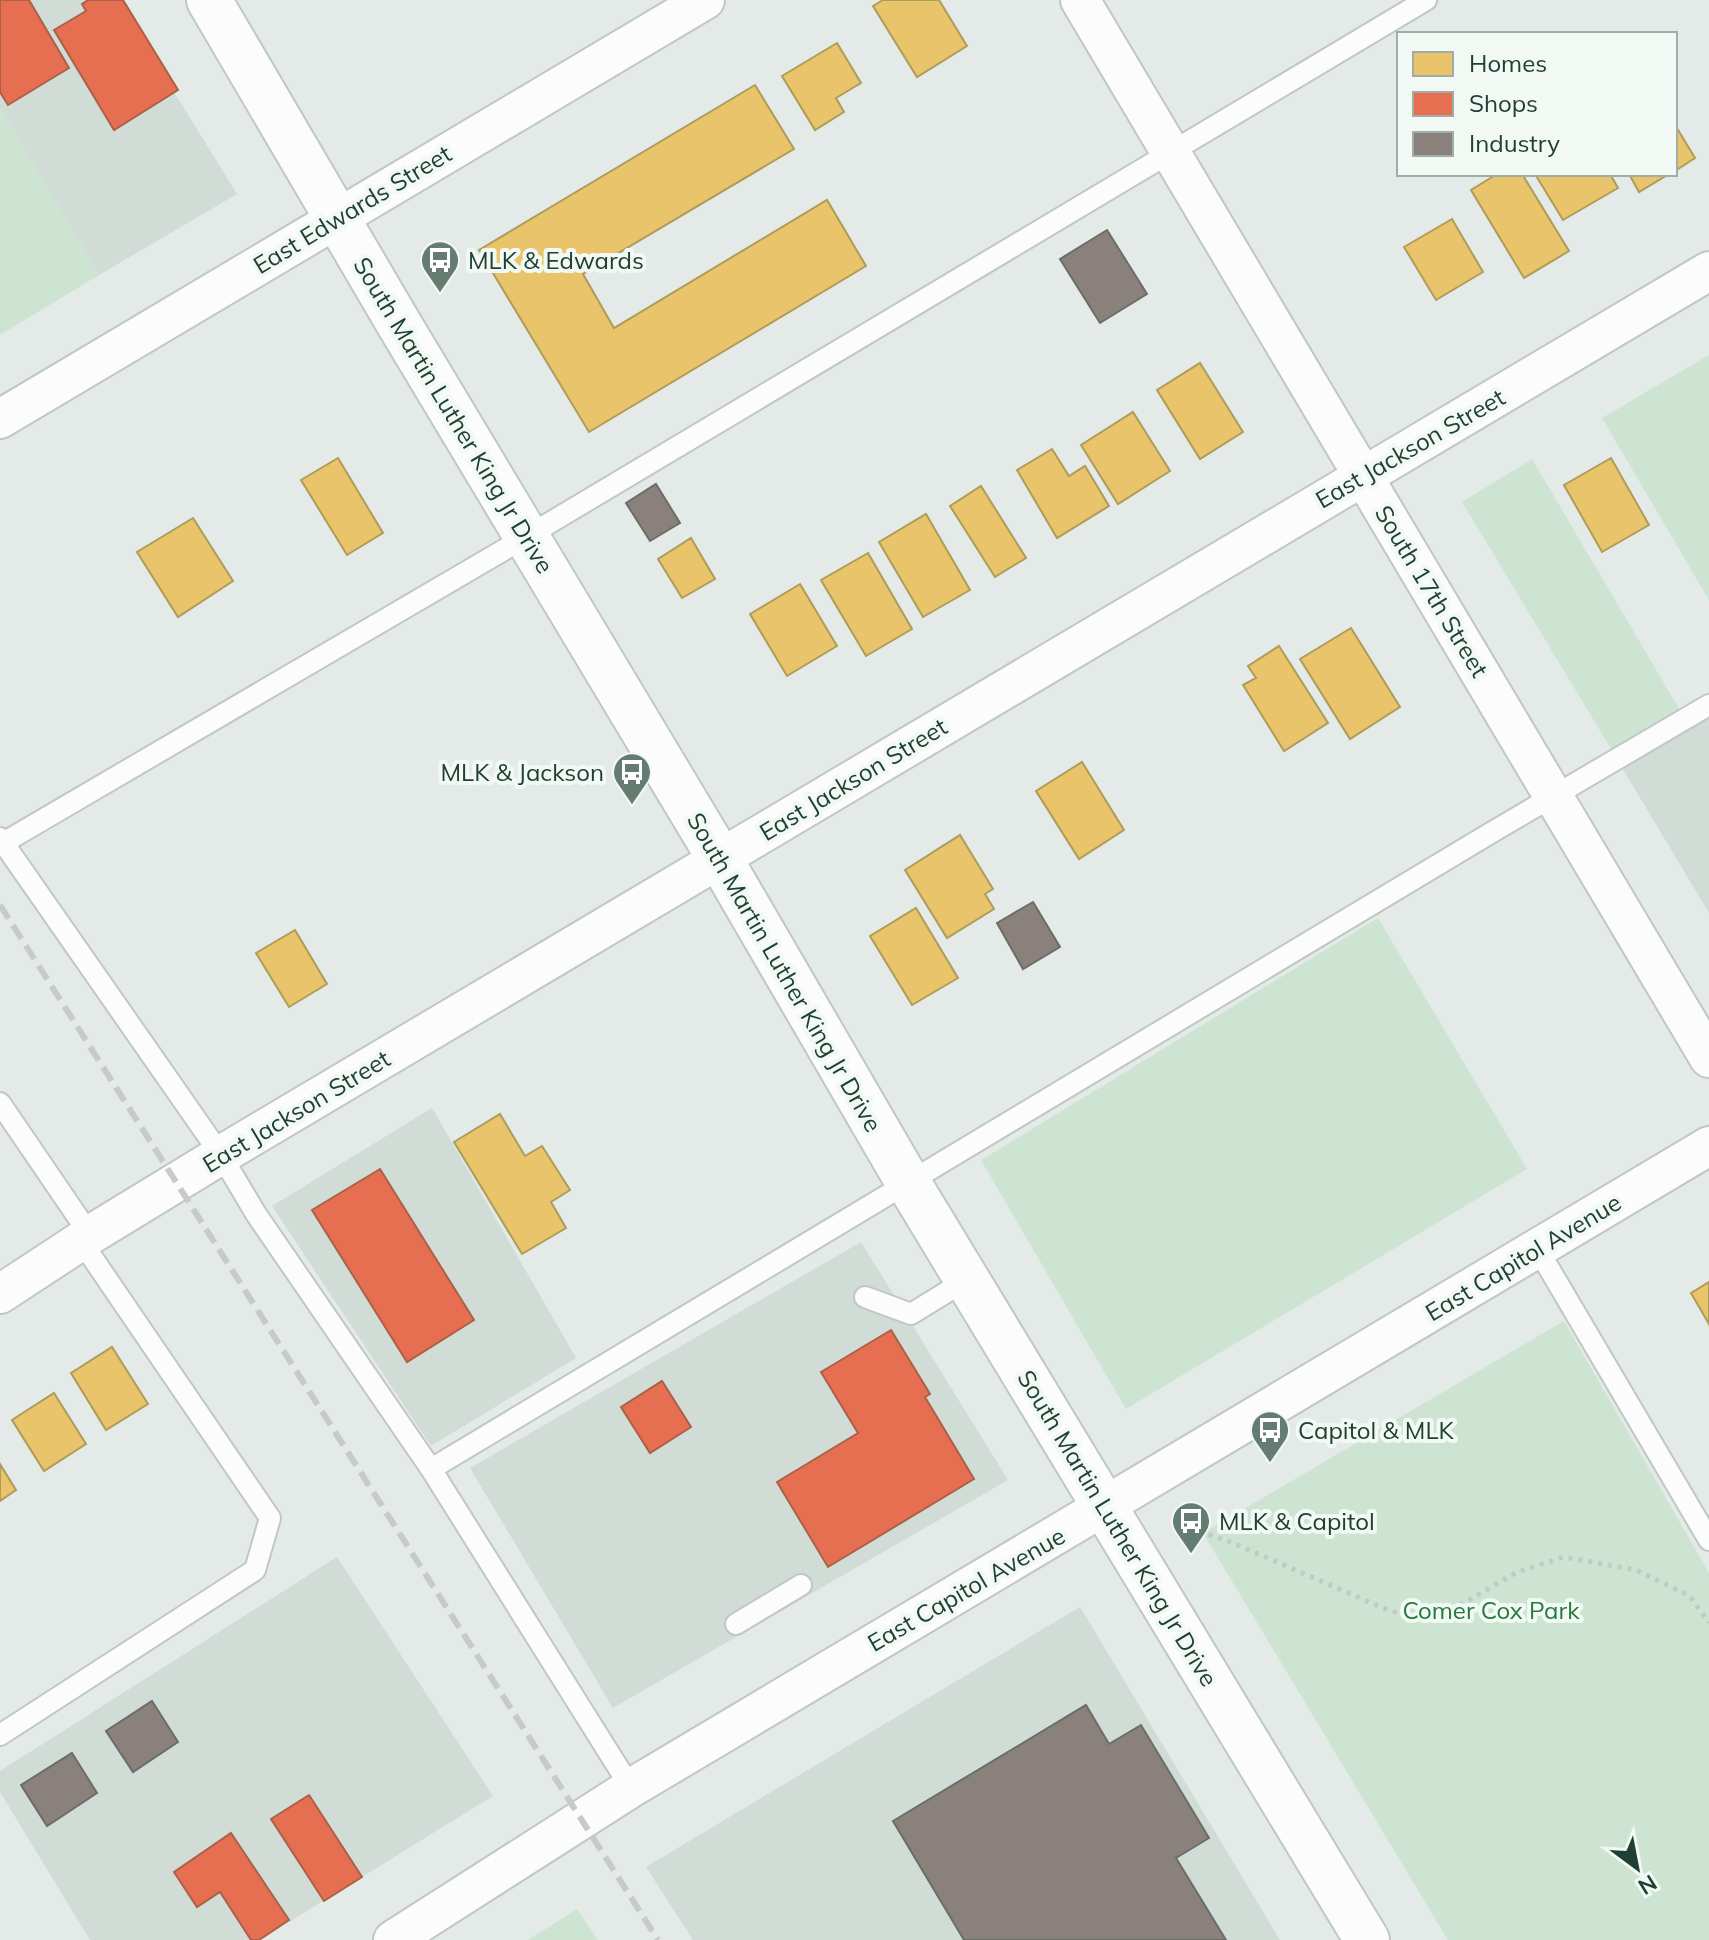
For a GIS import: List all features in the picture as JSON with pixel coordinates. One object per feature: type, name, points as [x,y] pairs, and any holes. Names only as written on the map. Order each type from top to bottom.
[{"type":"street","name":"South Martin Luther King Jr Drive","points":[[209,0],[720,859],[909,1184],[1367,1940]]},
{"type":"street","name":"East Edwards Street","points":[[0,419],[705,0]]},
{"type":"street","name":"South 17th Street","points":[[1080,0],[1709,1058]]},
{"type":"street","name":"East Jackson Street","points":[[0,1294],[221,1155],[1709,271]]},
{"type":"street","name":"East Capitol Avenue","points":[[393,1940],[631,1788],[1709,1146]]},
{"type":"lane","points":[[631,1788],[431,1469],[256,1214],[221,1155],[2,841],[526,537],[1426,0]]},
{"type":"lane","points":[[431,1469],[1709,705]]},
{"type":"lane","points":[[0,1103],[270,1518],[255,1570],[0,1735]]},
{"type":"lane","points":[[1537,1248],[1709,1540]]},
{"type":"lane","points":[[865,1297],[911,1314],[968,1279]]},
{"type":"lane","points":[[736,1624],[801,1585]]},
{"type":"path","points":[[1199,1531],[1390,1611],[1423,1618],[1455,1608],[1517,1572],[1564,1557],[1636,1570],[1690,1596],[1709,1623]]},
{"type":"shaded area","points":[[0,0],[117,0],[237,194],[99,275],[0,108]]},
{"type":"shaded area","points":[[1709,715],[1709,913],[1621,766]]},
{"type":"shaded area","points":[[432,1108],[576,1358],[431,1446],[272,1206]]},
{"type":"shaded area","points":[[861,1242],[1008,1480],[613,1708],[470,1468]]},
{"type":"shaded area","points":[[337,1557],[493,1796],[260,1940],[90,1940],[0,1792],[0,1771]]},
{"type":"shaded area","points":[[1080,1607],[1280,1940],[693,1940],[646,1867]]},
{"type":"green space","points":[[0,108],[99,275],[0,335]]},
{"type":"green space","points":[[1709,355],[1709,600],[1602,418]]},
{"type":"green space","points":[[1532,459],[1681,712],[1613,752],[1462,502]]},
{"type":"green space","points":[[1378,918],[1527,1169],[1126,1409],[981,1160]]},
{"type":"green space","name":"Comer Cox Park","points":[[1564,1321],[1709,1573],[1709,1940],[1448,1940],[1203,1533]]},
{"type":"green space","points":[[577,1909],[598,1940],[528,1940]]},
{"type":"building: Homes","points":[[883,0],[939,0],[967,46],[917,77],[873,6]]},
{"type":"building: Homes","points":[[837,43],[861,83],[836,98],[844,112],[815,130],[782,76]]},
{"type":"building: Homes","points":[[755,85],[794,149],[583,274],[614,328],[827,200],[866,266],[589,432],[479,250]]},
{"type":"building: Homes","points":[[1677,128],[1695,158],[1677,170]]},
{"type":"building: Homes","points":[[1494,176],[1523,176],[1569,251],[1524,278],[1471,190]]},
{"type":"building: Homes","points":[[1536,176],[1611,176],[1618,188],[1563,220]]},
{"type":"building: Homes","points":[[1630,176],[1666,176],[1639,192]]},
{"type":"building: Homes","points":[[1452,219],[1483,272],[1436,300],[1404,247]]},
{"type":"building: Homes","points":[[1200,363],[1243,432],[1200,459],[1157,390]]},
{"type":"building: Homes","points":[[1133,412],[1170,471],[1118,504],[1081,445]]},
{"type":"building: Homes","points":[[1052,449],[1069,476],[1085,466],[1109,506],[1057,538],[1017,470]]},
{"type":"building: Homes","points":[[338,458],[383,533],[347,555],[301,480]]},
{"type":"building: Homes","points":[[1611,458],[1649,525],[1602,552],[1564,485]]},
{"type":"building: Homes","points":[[981,486],[1026,558],[995,577],[950,506]]},
{"type":"building: Homes","points":[[926,514],[970,590],[923,617],[879,542]]},
{"type":"building: Homes","points":[[193,518],[233,581],[178,617],[137,552]]},
{"type":"building: Homes","points":[[691,538],[715,579],[682,598],[658,559]]},
{"type":"building: Homes","points":[[868,553],[912,629],[866,656],[821,580]]},
{"type":"building: Homes","points":[[800,584],[837,646],[787,676],[750,614]]},
{"type":"building: Homes","points":[[1351,628],[1400,707],[1350,739],[1300,659]]},
{"type":"building: Homes","points":[[1279,646],[1328,723],[1284,751],[1243,685],[1256,678],[1248,666]]},
{"type":"building: Homes","points":[[1082,762],[1124,830],[1079,859],[1036,791]]},
{"type":"building: Homes","points":[[960,835],[993,889],[985,894],[994,909],[947,938],[905,870]]},
{"type":"building: Homes","points":[[916,908],[958,978],[912,1005],[870,936]]},
{"type":"building: Homes","points":[[295,930],[327,984],[289,1007],[256,953]]},
{"type":"building: Homes","points":[[500,1114],[525,1156],[542,1146],[570,1190],[551,1202],[566,1228],[522,1254],[454,1142]]},
{"type":"building: Homes","points":[[1709,1282],[1709,1324],[1691,1293]]},
{"type":"building: Homes","points":[[112,1347],[148,1404],[106,1430],[71,1373]]},
{"type":"building: Homes","points":[[54,1393],[86,1444],[44,1471],[12,1420]]},
{"type":"building: Homes","points":[[0,1464],[16,1490],[0,1501]]},
{"type":"building: Shops","points":[[0,0],[29,0],[69,68],[8,105],[0,92]]},
{"type":"building: Shops","points":[[88,0],[123,0],[178,90],[114,130],[54,30],[86,11],[82,4]]},
{"type":"building: Shops","points":[[380,1169],[474,1320],[407,1362],[312,1210]]},
{"type":"building: Shops","points":[[891,1330],[930,1394],[925,1397],[974,1479],[828,1567],[777,1482],[858,1433],[821,1372]]},
{"type":"building: Shops","points":[[662,1381],[691,1427],[650,1453],[621,1407]]},
{"type":"building: Shops","points":[[309,1795],[362,1877],[324,1901],[271,1819]]},
{"type":"building: Shops","points":[[231,1833],[289,1920],[259,1940],[251,1940],[220,1892],[197,1907],[174,1872]]},
{"type":"building: Industry","points":[[1107,230],[1147,294],[1100,323],[1060,259]]},
{"type":"building: Industry","points":[[656,484],[680,523],[650,541],[626,503]]},
{"type":"building: Industry","points":[[1033,902],[1060,947],[1023,969],[997,923]]},
{"type":"building: Industry","points":[[152,1701],[178,1742],[133,1772],[106,1731]]},
{"type":"building: Industry","points":[[1086,1705],[1109,1744],[1141,1725],[1209,1838],[1176,1858],[1226,1940],[964,1940],[893,1821]]},
{"type":"building: Industry","points":[[72,1753],[97,1793],[47,1826],[21,1785]]},
{"type":"railway","points":[[0,905],[658,1940]]},
{"type":"place","name":"MLK & Edwards","points":[[440,294]]},
{"type":"place","name":"MLK & Jackson","points":[[632,806]]},
{"type":"place","name":"Capitol & MLK","points":[[1270,1464]]},
{"type":"place","name":"MLK & Capitol","points":[[1191,1555]]}]
